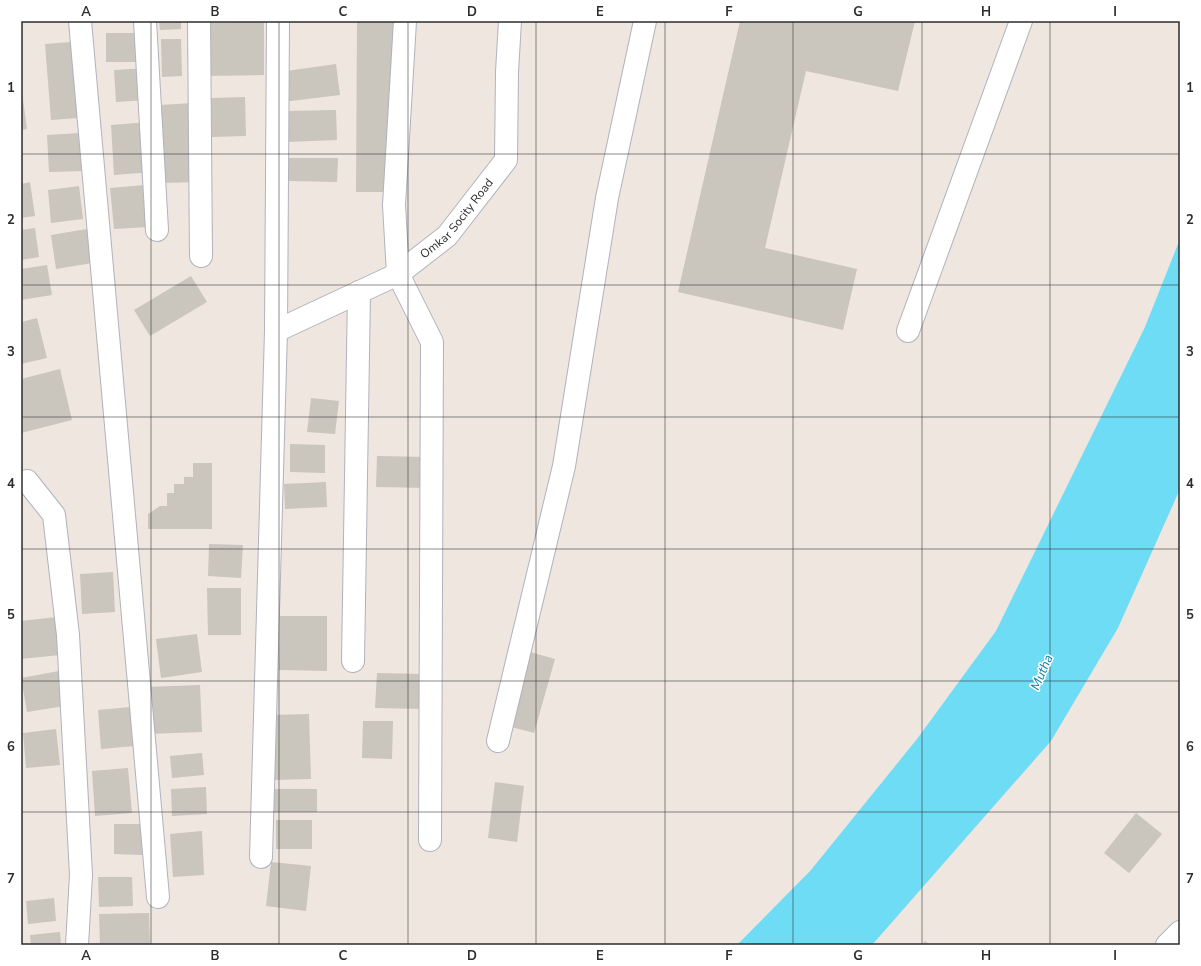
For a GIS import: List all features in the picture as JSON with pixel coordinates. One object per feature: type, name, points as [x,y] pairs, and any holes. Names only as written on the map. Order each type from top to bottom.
[{"type":"street","points":[[80,21],[158,897]]},
{"type":"street","points":[[145,21],[157,230]]},
{"type":"street","points":[[199,21],[201,256]]},
{"type":"street","points":[[261,856],[276,331],[278,21]]},
{"type":"street","points":[[405,21],[394,205],[398,274],[432,342],[430,840]]},
{"type":"street","name":"Omkar Socity Road","points":[[276,331],[398,274],[446,236],[506,160],[507,72],[510,21]]},
{"type":"street","points":[[498,741],[564,466],[607,198],[645,21]]},
{"type":"street","points":[[908,331],[1021,21]]},
{"type":"street","points":[[354,662],[359,292]]},
{"type":"street","points":[[27,481],[54,515],[68,635],[81,875],[77,945]]},
{"type":"street","points":[[1167,945],[1180,932]]},
{"type":"water","name":"Mutha","points":[[1180,239],[1180,489],[1118,628],[1051,741],[872,945],[737,945],[811,870],[917,739],[996,631],[1145,327]]},
{"type":"building","points":[[159,21],[181,21],[181,29],[160,30]]},
{"type":"building","points":[[357,21],[396,21],[395,192],[356,192]]},
{"type":"building","points":[[740,21],[915,21],[898,91],[806,71],[765,248],[857,269],[843,330],[678,292]]},
{"type":"building","points":[[264,22],[264,75],[205,76],[204,23]]},
{"type":"building","points":[[106,33],[137,33],[136,62],[106,62]]},
{"type":"building","points":[[161,39],[181,39],[182,76],[162,77]]},
{"type":"building","points":[[71,42],[78,118],[51,120],[45,44]]},
{"type":"building","points":[[336,64],[340,95],[283,102],[279,72]]},
{"type":"building","points":[[147,68],[148,100],[116,102],[114,70]]},
{"type":"building","points":[[21,85],[27,129],[21,130]]},
{"type":"building","points":[[245,97],[246,136],[212,137],[211,98]]},
{"type":"building","points":[[193,103],[196,182],[163,183],[160,105]]},
{"type":"building","points":[[336,110],[337,140],[287,142],[286,111]]},
{"type":"building","points":[[149,122],[153,172],[114,175],[111,125]]},
{"type":"building","points":[[80,133],[82,171],[49,172],[47,135]]},
{"type":"building","points":[[289,158],[338,158],[337,182],[289,181]]},
{"type":"building","points":[[30,182],[35,216],[21,218],[21,184]]},
{"type":"building","points":[[145,185],[148,227],[114,229],[110,188]]},
{"type":"building","points":[[79,186],[83,219],[51,223],[48,190]]},
{"type":"building","points":[[35,228],[39,257],[21,260],[21,230]]},
{"type":"building","points":[[87,229],[92,263],[56,269],[51,235]]},
{"type":"building","points":[[47,265],[52,295],[21,300],[21,269]]},
{"type":"building","points":[[191,276],[207,302],[150,336],[134,310]]},
{"type":"building","points":[[37,318],[47,358],[21,364],[21,322]]},
{"type":"building","points":[[60,369],[72,420],[21,433],[21,379]]},
{"type":"building","points":[[311,398],[339,401],[335,434],[307,432]]},
{"type":"building","points":[[290,444],[325,445],[325,473],[290,472]]},
{"type":"building","points":[[377,456],[430,457],[429,488],[376,487]]},
{"type":"building","points":[[193,463],[212,463],[212,529],[148,529],[148,514],[160,506],[167,506],[167,493],[174,493],[174,484],[184,484],[184,477],[193,477]]},
{"type":"building","points":[[326,482],[327,507],[285,509],[284,484]]},
{"type":"building","points":[[209,544],[243,545],[241,578],[208,576]]},
{"type":"building","points":[[113,572],[115,612],[82,614],[80,574]]},
{"type":"building","points":[[207,588],[241,588],[241,635],[208,635]]},
{"type":"building","points":[[280,616],[327,616],[327,671],[279,670]]},
{"type":"building","points":[[56,617],[60,655],[21,659],[21,621]]},
{"type":"building","points":[[197,634],[202,672],[161,678],[156,639]]},
{"type":"building","points":[[530,652],[555,659],[534,733],[508,726]]},
{"type":"building","points":[[59,671],[65,706],[27,712],[21,678]]},
{"type":"building","points":[[377,673],[424,674],[423,709],[375,708]]},
{"type":"building","points":[[200,685],[202,732],[148,734],[146,687]]},
{"type":"building","points":[[131,707],[134,746],[101,749],[98,710]]},
{"type":"building","points":[[309,714],[311,779],[272,780],[271,715]]},
{"type":"building","points":[[363,721],[393,721],[392,759],[362,758]]},
{"type":"building","points":[[56,729],[60,765],[26,768],[23,733]]},
{"type":"building","points":[[202,753],[204,775],[172,778],[170,756]]},
{"type":"building","points":[[128,768],[132,813],[95,816],[92,771]]},
{"type":"building","points":[[495,782],[524,786],[517,842],[488,838]]},
{"type":"building","points":[[206,787],[207,814],[172,816],[171,789]]},
{"type":"building","points":[[273,789],[317,789],[317,812],[273,812]]},
{"type":"building","points":[[1136,813],[1162,834],[1129,873],[1104,853]]},
{"type":"building","points":[[276,820],[312,820],[312,849],[276,849]]},
{"type":"building","points":[[114,824],[142,824],[142,855],[114,854]]},
{"type":"building","points":[[202,831],[204,875],[173,877],[170,834]]},
{"type":"building","points":[[271,862],[311,866],[306,911],[266,906]]},
{"type":"building","points":[[98,877],[132,877],[133,906],[99,907]]},
{"type":"building","points":[[54,898],[56,921],[28,924],[26,901]]},
{"type":"building","points":[[149,913],[150,945],[100,945],[99,914]]},
{"type":"building","points":[[60,932],[61,945],[31,945],[30,935]]},
{"type":"building","points":[[925,941],[930,945],[922,945]]}]
